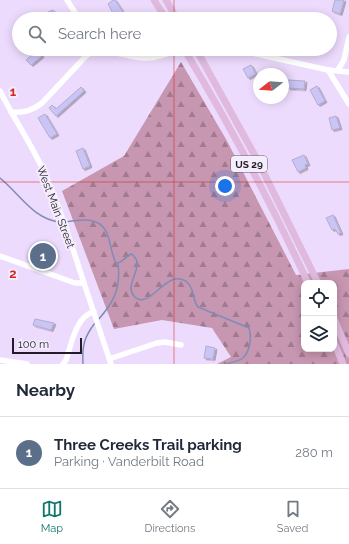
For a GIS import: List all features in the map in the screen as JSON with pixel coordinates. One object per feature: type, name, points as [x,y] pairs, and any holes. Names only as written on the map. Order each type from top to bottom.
[{"type":"main road","points":[[154,0],[162,12]]},
{"type":"main road","points":[[166,0],[173,12]]},
{"type":"main road","name":"US 29","points":[[188,56],[229,126],[307,280]]},
{"type":"main road","name":"US 29","points":[[200,56],[277,198],[317,280]]},
{"type":"main road","points":[[229,126],[236,120]]},
{"type":"main road","points":[[337,326],[349,354]]},
{"type":"main road","points":[[337,349],[343,364]]},
{"type":"street","points":[[67,0],[75,12]]},
{"type":"street","points":[[338,70],[344,60],[349,37]]},
{"type":"street","points":[[11,112],[24,112],[37,107],[86,56]]},
{"type":"street","points":[[128,56],[147,58],[161,56]]},
{"type":"street","points":[[265,56],[328,70],[349,72]]},
{"type":"street","points":[[328,70],[347,98],[349,104]]},
{"type":"street","name":"West Main Street","points":[[0,91],[50,185],[110,362]]},
{"type":"street","points":[[0,256],[75,283],[84,283]]},
{"type":"street","points":[[63,364],[66,360],[78,325],[85,316],[94,312]]},
{"type":"street","points":[[110,362],[161,342],[181,345]]},
{"type":"street","points":[[0,361],[7,364]]},
{"type":"street","points":[[0,361],[27,364]]},
{"type":"green space","points":[[181,62],[227,141],[296,275],[349,269],[349,364],[217,364],[231,357],[212,328],[162,320],[114,329],[62,191],[124,156]]},
{"type":"building","points":[[115,0],[123,12],[112,12],[108,4]]},
{"type":"building","points":[[335,0],[344,0],[340,14],[332,11]]},
{"type":"building","points":[[31,56],[42,56],[31,65],[26,60]]},
{"type":"building","points":[[251,65],[253,69],[253,76],[248,78],[243,69]]},
{"type":"building","points":[[289,80],[305,81],[304,89],[289,88]]},
{"type":"building","points":[[317,86],[325,101],[318,105],[310,90]]},
{"type":"building","points":[[81,87],[84,91],[56,116],[49,108],[52,105],[56,109]]},
{"type":"building","points":[[45,114],[57,134],[50,138],[38,118]]},
{"type":"building","points":[[336,116],[340,128],[332,130],[329,118]]},
{"type":"building","points":[[83,148],[90,166],[83,169],[76,151]]},
{"type":"building","points":[[304,155],[308,164],[305,165],[306,168],[298,172],[292,160]]},
{"type":"building","points":[[333,215],[341,233],[338,234],[335,229],[332,230],[326,218]]},
{"type":"building","points":[[35,319],[54,323],[51,330],[33,325]]},
{"type":"building","points":[[206,346],[215,348],[213,359],[204,358]]},
{"type":"waterway","points":[[0,178],[34,211],[50,220],[60,222]]},
{"type":"waterway","points":[[66,222],[86,220],[98,223],[102,226],[109,239],[116,263],[118,263],[119,272],[115,294],[112,301],[98,320]]},
{"type":"waterway","points":[[118,263],[131,254],[136,258],[137,269],[131,286],[131,291],[134,296],[140,300],[146,299],[172,280],[180,279],[190,285],[198,307],[249,328],[250,344],[247,352],[243,358],[227,364]]},
{"type":"waterway","points":[[83,364],[84,342],[95,323]]},
{"type":"place","name":"Three Creeks Trail parking","points":[[43,256]]}]
